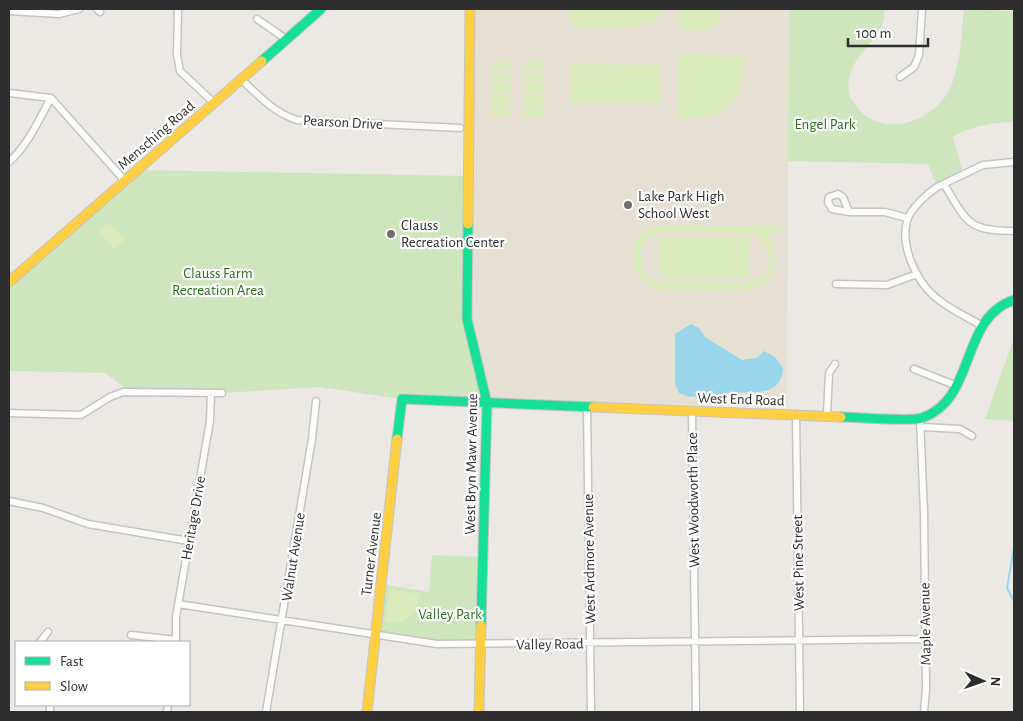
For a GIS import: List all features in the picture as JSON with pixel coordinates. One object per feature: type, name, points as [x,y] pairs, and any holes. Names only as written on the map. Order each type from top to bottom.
[{"type":"street","points":[[9,11],[59,14],[79,9]]},
{"type":"street","points":[[178,9],[177,56],[180,71],[214,103]]},
{"type":"street","name":"Mensching Road","points":[[9,282],[321,9]]},
{"type":"street","name":"West Bryn Mawr Avenue","points":[[470,9],[467,319],[470,342],[484,380],[487,403],[479,712]]},
{"type":"street","points":[[900,77],[914,67],[918,55],[922,9]]},
{"type":"street","points":[[257,19],[286,39]]},
{"type":"street","name":"Pearson Drive","points":[[241,79],[274,110],[301,120],[460,128]]},
{"type":"street","points":[[9,93],[51,98],[125,181]]},
{"type":"street","points":[[9,162],[28,141],[51,98]]},
{"type":"street","points":[[981,324],[955,311],[933,296],[917,274],[906,244],[907,218],[931,191],[944,184],[983,165],[1014,162]]},
{"type":"street","points":[[944,184],[970,223],[980,229],[990,231],[1014,231]]},
{"type":"street","points":[[849,212],[885,212],[907,218]]},
{"type":"street","points":[[836,284],[887,285],[917,274]]},
{"type":"street","points":[[921,423],[946,404],[957,386],[981,324],[996,308],[1014,300]]},
{"type":"street","points":[[826,415],[829,373],[835,364]]},
{"type":"street","points":[[914,369],[957,386]]},
{"type":"street","points":[[9,413],[81,414],[110,397],[123,392],[222,393]]},
{"type":"street","name":"Heritage Drive","points":[[176,641],[178,604],[210,421],[211,393]]},
{"type":"street","name":"West End Road","points":[[402,399],[764,415],[826,415],[921,423]]},
{"type":"street","name":"Turner Avenue","points":[[367,712],[402,399]]},
{"type":"street","name":"Walnut Avenue","points":[[266,712],[312,439],[316,401]]},
{"type":"street","name":"West Ardmore Avenue","points":[[587,406],[591,712]]},
{"type":"street","name":"West Woodworth Place","points":[[692,412],[696,712]]},
{"type":"street","name":"West Pine Street","points":[[796,414],[800,712]]},
{"type":"street","points":[[921,423],[960,429],[972,436]]},
{"type":"street","name":"Maple Avenue","points":[[921,423],[924,537],[924,712]]},
{"type":"street","points":[[9,502],[44,508],[88,524],[189,542]]},
{"type":"street","name":"Valley Road","points":[[178,604],[437,644],[925,639]]},
{"type":"street","points":[[41,641],[48,632]]},
{"type":"street","points":[[131,635],[176,641]]},
{"type":"shaded area","name":"Lake Park High School West","points":[[469,9],[789,9],[787,401],[790,407],[479,399],[481,392],[470,342]]},
{"type":"green space","points":[[572,9],[661,9],[657,21],[626,28],[577,28],[571,23]]},
{"type":"green space","points":[[678,9],[723,9],[720,21],[712,29],[681,29],[678,25]]},
{"type":"green space","name":"Engel Park","points":[[789,9],[884,9],[883,21],[879,31],[852,68],[849,79],[849,93],[856,106],[866,116],[878,122],[891,124],[905,123],[918,119],[940,103],[948,92],[956,73],[964,9],[1014,11],[1014,122],[983,126],[953,136],[963,173],[937,187],[928,164],[788,161]]},
{"type":"green space","points":[[682,53],[745,56],[740,86],[729,106],[709,116],[678,118],[677,56]]},
{"type":"green space","points":[[491,61],[510,61],[510,70],[491,70]]},
{"type":"green space","points":[[524,61],[544,61],[544,70],[524,70]]},
{"type":"green space","points":[[571,64],[659,65],[659,104],[571,103]]},
{"type":"green space","points":[[491,73],[510,73],[511,82],[491,82]]},
{"type":"green space","points":[[525,73],[544,73],[544,81],[525,81]]},
{"type":"green space","points":[[491,84],[510,84],[510,93],[491,93]]},
{"type":"green space","points":[[525,84],[544,84],[544,93],[525,93]]},
{"type":"green space","points":[[491,96],[510,96],[510,105],[491,105]]},
{"type":"green space","points":[[525,96],[544,96],[544,105],[525,105]]},
{"type":"green space","points":[[491,108],[510,108],[510,116],[491,117]]},
{"type":"green space","points":[[524,108],[544,108],[544,117],[524,117]]},
{"type":"green space","name":"Clauss Farm Recreation Area","points":[[138,170],[469,176],[467,319],[481,386],[479,399],[402,399],[319,387],[222,393],[130,392],[105,373],[9,371],[9,280]]},
{"type":"green space","points":[[108,222],[125,239],[114,249],[99,233]]},
{"type":"green space","points":[[779,226],[779,233],[764,233],[770,239],[776,258],[770,278],[763,284],[745,289],[661,289],[653,287],[636,270],[633,255],[638,239],[654,227]],"holes":[[[661,232],[754,233],[767,248],[769,253],[768,265],[762,277],[745,283],[654,281],[643,268],[641,261],[642,246],[646,240],[652,235]]]},
{"type":"green space","points":[[660,237],[749,238],[748,277],[660,277]]},
{"type":"green space","points":[[1014,338],[1014,421],[985,419]]},
{"type":"green space","name":"Valley Park","points":[[432,555],[483,557],[481,645],[376,634],[381,584],[429,592]]},
{"type":"green space","points":[[389,589],[420,594],[416,608],[405,620],[392,623],[385,622]]},
{"type":"water","points":[[691,324],[699,328],[705,337],[742,360],[757,358],[764,351],[775,357],[783,368],[777,385],[764,391],[729,393],[702,399],[679,393],[675,383],[675,334]]},
{"type":"waterway","points":[[1014,548],[1007,588],[1014,601]]},
{"type":"traffic: fast","points":[[262,61],[321,9]]},
{"type":"traffic: fast","points":[[468,224],[467,319],[487,403],[481,625]]},
{"type":"traffic: fast","points":[[841,417],[916,419],[922,418],[939,408],[952,394],[984,323],[997,309],[1014,300]]},
{"type":"traffic: fast","points":[[397,439],[402,399],[593,407]]},
{"type":"traffic: slow","points":[[468,224],[470,9]]},
{"type":"traffic: slow","points":[[9,282],[262,61]]},
{"type":"traffic: slow","points":[[593,407],[841,417]]},
{"type":"traffic: slow","points":[[367,712],[397,439]]},
{"type":"traffic: slow","points":[[479,712],[481,625]]},
{"type":"place","name":"Lake Park High School West","points":[[628,205]]},
{"type":"place","name":"Clauss Recreation Center","points":[[391,234]]}]
